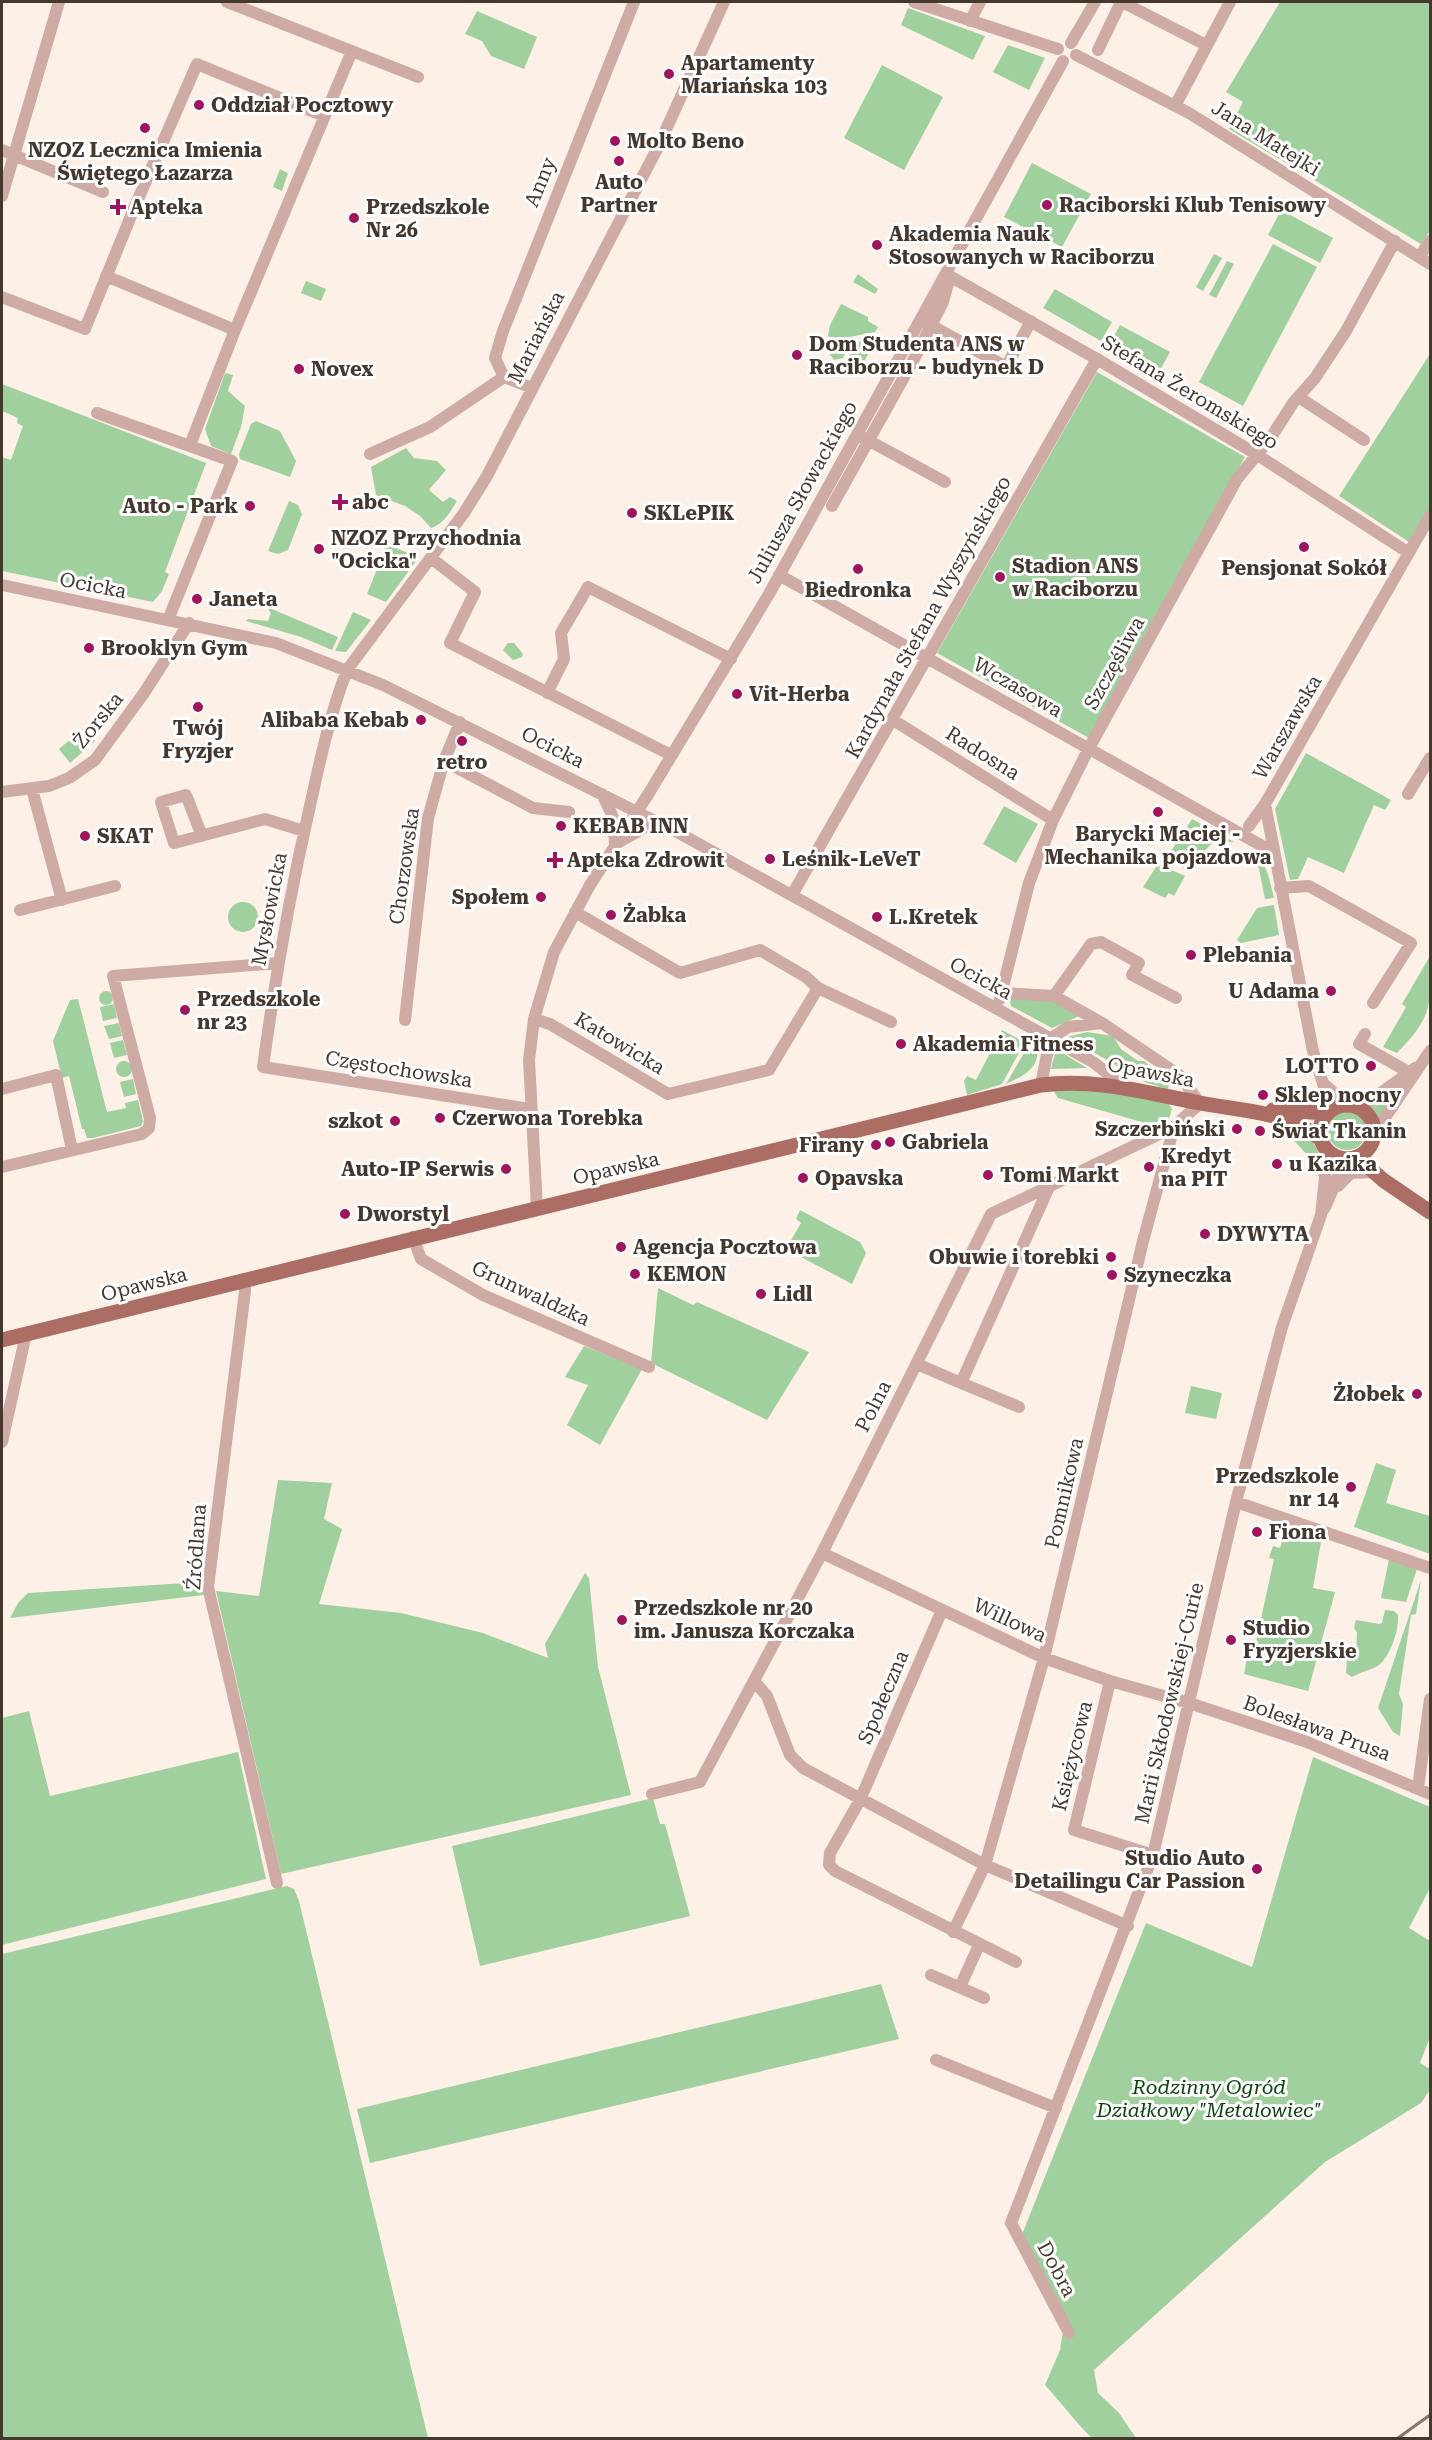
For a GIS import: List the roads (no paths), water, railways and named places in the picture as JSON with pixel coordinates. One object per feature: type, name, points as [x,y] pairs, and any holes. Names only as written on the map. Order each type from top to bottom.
[{"type":"main road","name":"Opawska","points":[[2,1340],[1041,1085],[1083,1082],[1125,1087],[1200,1103],[1243,1109],[1311,1111],[1341,1109]]},
{"type":"main road","name":"Opawska","points":[[1243,1109],[1302,1125],[1325,1145]]},
{"type":"main road","points":[[1379,1176],[1372,1140],[1371,1119],[1341,1109],[1321,1126],[1325,1145],[1340,1158],[1353,1158],[1379,1176],[1431,1212]]},
{"type":"main road","points":[[1353,1158],[1372,1140]]},
{"type":"street","points":[[2,195],[7,153],[59,2]]},
{"type":"street","points":[[227,2],[418,77]]},
{"type":"street","name":"Anny","points":[[504,377],[495,358],[503,331],[634,2]]},
{"type":"street","name":"Mariańska","points":[[347,670],[431,558],[487,476],[661,140],[724,2]]},
{"type":"street","points":[[914,2],[1058,49]]},
{"type":"street","points":[[970,21],[980,2]]},
{"type":"street","points":[[1071,43],[1095,2]]},
{"type":"street","points":[[1098,50],[1121,2],[1206,45]]},
{"type":"street","points":[[1175,106],[1230,2]]},
{"type":"street","points":[[1071,43],[1076,48],[1076,55],[1071,61],[1063,61],[1058,56],[1058,49],[1062,44],[1071,43]]},
{"type":"street","points":[[190,445],[235,330],[352,51]]},
{"type":"street","name":"Jana Matejki","points":[[1076,55],[1175,106],[1431,264]]},
{"type":"street","name":"Juliusza Słowackiego","points":[[637,812],[779,575],[857,434],[926,323],[948,275],[1063,61]]},
{"type":"street","points":[[2,297],[85,329],[197,64],[324,116]]},
{"type":"street","points":[[7,153],[103,192]]},
{"type":"street","name":"Szczęśliwa","points":[[997,1008],[1022,903],[1053,820],[1088,750],[1237,479],[1293,404],[1300,399],[1346,331],[1395,241]]},
{"type":"street","points":[[1420,256],[1431,241]]},
{"type":"street","name":"Stefana Żeromskiego","points":[[948,275],[1097,359],[1256,454],[1409,553]]},
{"type":"street","points":[[106,276],[235,330]]},
{"type":"street","points":[[832,506],[870,441],[926,323],[1006,367],[1031,321]]},
{"type":"street","name":"Kardynała Stefana Wyszyńskiego","points":[[792,895],[1097,359]]},
{"type":"street","points":[[370,454],[430,428],[504,377],[532,388]]},
{"type":"street","points":[[1300,399],[1364,440]]},
{"type":"street","points":[[97,413],[232,461],[168,620]]},
{"type":"street","points":[[857,434],[945,482]]},
{"type":"street","name":"Warszawska","points":[[1341,1109],[1322,1083],[1313,1051],[1265,804],[1430,517]]},
{"type":"street","points":[[431,558],[474,592],[450,643],[671,755]]},
{"type":"street","name":"Wczasowa","points":[[779,575],[1273,852]]},
{"type":"street","name":"Ocicka","points":[[2,585],[276,643],[347,670],[460,722],[663,824],[1093,1062],[1125,1087]]},
{"type":"street","points":[[548,693],[564,659],[561,633],[588,587],[730,659]]},
{"type":"street","name":"Żorska","points":[[2,792],[50,786],[69,778],[95,760],[144,693],[189,624]]},
{"type":"street","name":"Mysłowicka","points":[[263,1067],[278,963],[304,831],[334,704],[347,670]]},
{"type":"street","name":"Radosna","points":[[892,720],[1053,820]]},
{"type":"street","name":"Chorzowska","points":[[405,1020],[428,818],[444,761],[460,722]]},
{"type":"street","points":[[1408,794],[1431,758]]},
{"type":"street","points":[[444,761],[533,808],[569,812]]},
{"type":"street","points":[[32,789],[62,900]]},
{"type":"street","points":[[603,794],[613,817],[615,844]]},
{"type":"street","points":[[1250,826],[1265,804]]},
{"type":"street","points":[[537,1208],[529,1060],[534,1019],[551,958],[615,844],[637,812]]},
{"type":"street","name":"Mysłowicka","points":[[202,836],[265,819],[304,831]]},
{"type":"street","points":[[615,844],[649,825],[663,824]]},
{"type":"street","points":[[1237,831],[1250,826],[1269,828]]},
{"type":"street","points":[[1251,839],[1269,828]]},
{"type":"street","points":[[20,910],[115,886]]},
{"type":"street","points":[[1280,888],[1309,886],[1411,943],[1373,1003]]},
{"type":"street","points":[[575,912],[680,974],[760,950],[806,977],[818,988],[891,1022]]},
{"type":"street","points":[[1054,996],[1091,944],[1101,942],[1139,963],[1132,975],[1176,998]]},
{"type":"street","points":[[2,1167],[142,1134],[150,1125],[113,976],[278,963]]},
{"type":"street","name":"Katowicka","points":[[534,1019],[550,1024],[668,1094],[769,1070],[818,988]]},
{"type":"street","name":"Ocicka","points":[[1002,993],[1054,996],[1102,1023],[1179,1075],[1200,1103]]},
{"type":"street","points":[[1041,1085],[1050,1039],[1068,1027],[1102,1023]]},
{"type":"street","points":[[1365,1034],[1359,1044],[1412,1074]]},
{"type":"street","points":[[1372,1140],[1412,1074],[1431,1051]]},
{"type":"street","name":"Częstochowska","points":[[263,1067],[530,1109]]},
{"type":"street","points":[[1341,1109],[1412,1074]]},
{"type":"street","points":[[2,1089],[56,1075],[72,1150]]},
{"type":"street","points":[[1311,1111],[1317,1105],[1322,1083]]},
{"type":"street","name":"Polna","points":[[652,1794],[700,1782],[822,1552],[991,1214],[1174,1127],[1200,1103]]},
{"type":"street","name":"Pomnikowa","points":[[952,1932],[985,1865],[1044,1658],[1143,1241],[1174,1127]]},
{"type":"street","name":"Marii Skłodowskiej-Curie","points":[[1321,1215],[1325,1145]]},
{"type":"street","name":"Marii Skłodowskiej-Curie","points":[[1011,2223],[1128,1926],[1153,1855],[1236,1502],[1282,1327],[1321,1215],[1334,1192],[1343,1164],[1353,1158]]},
{"type":"street","name":"Marii Skłodowskiej-Curie","points":[[1334,1192],[1351,1173],[1379,1176]]},
{"type":"street","points":[[961,1383],[1049,1187]]},
{"type":"street","name":"Grunwaldzka","points":[[413,1238],[421,1259],[483,1295],[649,1367]]},
{"type":"street","name":"Źródlana","points":[[244,1281],[208,1587],[277,1883]]},
{"type":"street","points":[[2,1442],[26,1334]]},
{"type":"street","points":[[916,1364],[1019,1407]]},
{"type":"street","points":[[1236,1502],[1431,1568]]},
{"type":"street","name":"Willowa","points":[[822,1552],[1044,1658],[1110,1681],[1188,1703]]},
{"type":"street","name":"Społeczna","points":[[942,1610],[860,1800],[830,1853],[831,1869],[952,1932]]},
{"type":"street","points":[[754,1681],[767,1696],[785,1746],[796,1762],[860,1800],[985,1865],[1128,1926]]},
{"type":"street","name":"Księżycowa","points":[[1110,1681],[1074,1830],[1153,1855]]},
{"type":"street","points":[[1418,1788],[1431,1699]]},
{"type":"street","name":"Bolesława Prusa","points":[[1188,1703],[1307,1743],[1431,1794]]},
{"type":"street","points":[[952,1932],[1016,1962]]},
{"type":"street","points":[[960,1988],[979,1945]]},
{"type":"street","points":[[932,1975],[984,1998]]},
{"type":"street","points":[[936,2060],[1056,2108]]},
{"type":"street","name":"Dobra","points":[[1011,2223],[1069,2333]]},
{"type":"railway","points":[[1398,2438],[1430,2415]]},
{"type":"place","name":"Apartamenty Mariańska 103","points":[[669,74]]},
{"type":"place","name":"Oddział Pocztowy","points":[[199,105]]},
{"type":"place","name":"NZOZ Lecznica Imienia Świętego Łazarza","points":[[145,128]]},
{"type":"place","name":"Molto Beno","points":[[615,141]]},
{"type":"place","name":"Auto Partner","points":[[619,161]]},
{"type":"place","name":"Raciborski Klub Tenisowy","points":[[1047,205]]},
{"type":"place","name":"Apteka","points":[[118,207]]},
{"type":"place","name":"Przedszkole Nr 26","points":[[354,218]]},
{"type":"place","name":"Akademia Nauk Stosowanych w Raciborzu","points":[[877,245]]},
{"type":"place","name":"Dom Studenta ANS w Raciborzu - budynek D","points":[[797,355]]},
{"type":"place","name":"Novex","points":[[299,369]]},
{"type":"place","name":"abc","points":[[340,502]]},
{"type":"place","name":"Auto - Park","points":[[250,506]]},
{"type":"place","name":"SKLePIK","points":[[632,513]]},
{"type":"place","name":"Pensjonat Sokół","points":[[1304,547]]},
{"type":"place","name":"NZOZ Przychodnia \"Ocicka\"","points":[[319,549]]},
{"type":"place","name":"Biedronka","points":[[858,569]]},
{"type":"place","name":"Stadion ANS w Raciborzu","points":[[1000,577]]},
{"type":"place","name":"Janeta","points":[[197,599]]},
{"type":"place","name":"Brooklyn Gym","points":[[89,648]]},
{"type":"place","name":"Vit-Herba","points":[[737,694]]},
{"type":"place","name":"Twój Fryzjer","points":[[198,707]]},
{"type":"place","name":"Alibaba Kebab","points":[[421,720]]},
{"type":"place","name":"retro","points":[[462,741]]},
{"type":"place","name":"Barycki Maciej - Mechanika pojazdowa","points":[[1158,812]]},
{"type":"place","name":"KEBAB INN","points":[[561,826]]},
{"type":"place","name":"SKAT","points":[[85,836]]},
{"type":"place","name":"Leśnik-LeVeT","points":[[770,859]]},
{"type":"place","name":"Apteka Zdrowit","points":[[555,860]]},
{"type":"place","name":"Społem","points":[[541,897]]},
{"type":"place","name":"Żabka","points":[[611,915]]},
{"type":"place","name":"L.Kretek","points":[[877,917]]},
{"type":"place","name":"Plebania","points":[[1191,955]]},
{"type":"place","name":"U Adama","points":[[1331,991]]},
{"type":"place","name":"Przedszkole nr 23","points":[[185,1010]]},
{"type":"place","name":"Akademia Fitness","points":[[901,1044]]},
{"type":"place","name":"LOTTO","points":[[1371,1066]]},
{"type":"place","name":"Sklep nocny","points":[[1263,1095]]},
{"type":"place","name":"Czerwona Torebka","points":[[440,1118]]},
{"type":"place","name":"szkot","points":[[395,1121]]},
{"type":"place","name":"Szczerbiński","points":[[1237,1129]]},
{"type":"place","name":"Świat Tkanin","points":[[1260,1131]]},
{"type":"place","name":"Gabriela","points":[[890,1142]]},
{"type":"place","name":"Firany","points":[[876,1145]]},
{"type":"place","name":"u Kazika","points":[[1277,1164]]},
{"type":"place","name":"Kredyt na PIT","points":[[1149,1167]]},
{"type":"place","name":"Auto-IP Serwis","points":[[506,1169]]},
{"type":"place","name":"Tomi Markt","points":[[988,1175]]},
{"type":"place","name":"Opavska","points":[[803,1178]]},
{"type":"place","name":"Dworstyl","points":[[345,1214]]},
{"type":"place","name":"DYWYTA","points":[[1205,1234]]},
{"type":"place","name":"Agencja Pocztowa","points":[[621,1247]]},
{"type":"place","name":"Obuwie i torebki","points":[[1111,1257]]},
{"type":"place","name":"KEMON","points":[[635,1274]]},
{"type":"place","name":"Szyneczka","points":[[1112,1275]]},
{"type":"place","name":"Lidl","points":[[761,1294]]},
{"type":"place","name":"Żłobek","points":[[1417,1394]]},
{"type":"place","name":"Przedszkole nr 14","points":[[1351,1487]]},
{"type":"place","name":"Fiona","points":[[1257,1532]]},
{"type":"place","name":"Przedszkole nr 20 im. Janusza Korczaka","points":[[622,1620]]},
{"type":"place","name":"Studio Fryzjerskie","points":[[1231,1640]]},
{"type":"place","name":"Studio Auto Detailingu Car Passion","points":[[1257,1869]]},
{"type":"park label","name":"Rodzinny Ogród Działkowy \"Metalowiec\"","points":[[1209,2098]]}]
